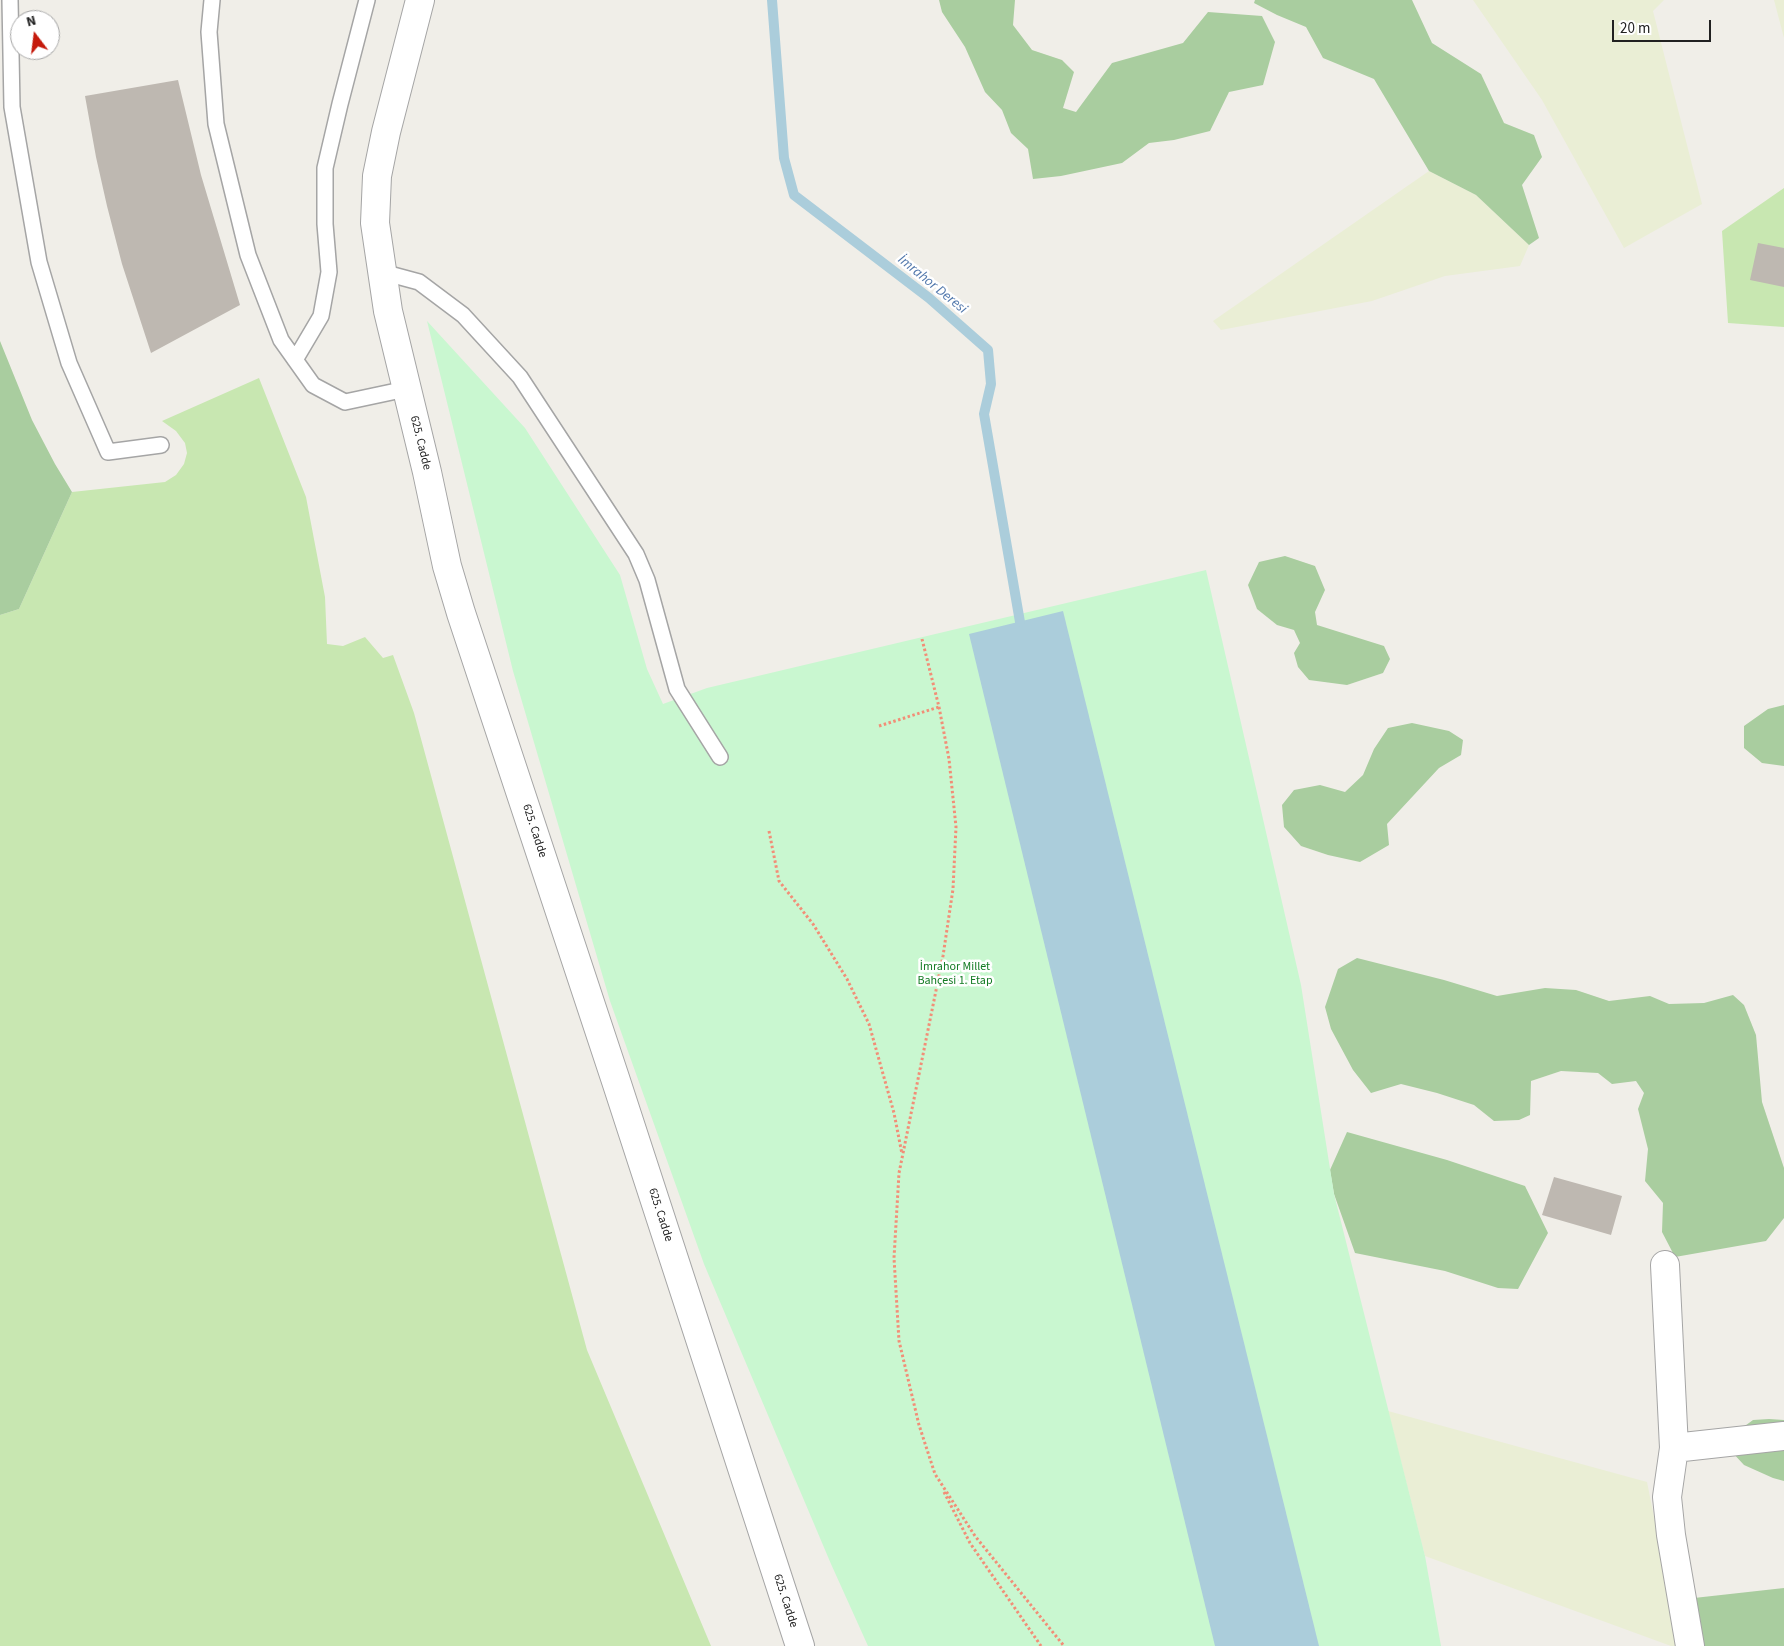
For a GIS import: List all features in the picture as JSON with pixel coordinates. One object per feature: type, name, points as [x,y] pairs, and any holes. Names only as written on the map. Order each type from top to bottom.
[{"type":"street","name":"625. Cadde","points":[[420,0],[386,132],[377,176],[375,223],[388,311],[406,389],[427,472],[447,566],[461,613],[800,1646]]},
{"type":"street","points":[[1665,1266],[1674,1448],[1667,1497],[1671,1535],[1690,1646]]},
{"type":"street","points":[[1674,1448],[1784,1436]]},
{"type":"lane","points":[[10,0],[12,107],[39,262],[69,363],[108,452],[161,445]]},
{"type":"lane","points":[[212,0],[209,32],[216,124],[248,255],[281,340],[313,385],[345,402],[406,389]]},
{"type":"lane","points":[[295,360],[321,316],[329,272],[325,168],[367,0]]},
{"type":"lane","points":[[382,272],[419,282],[463,315],[520,377],[636,554],[647,580],[677,688],[720,757]]},
{"type":"path","points":[[922,639],[950,758],[956,827],[953,889],[943,956],[899,1174],[894,1258],[899,1341],[919,1425],[935,1474],[970,1543],[1041,1646]]},
{"type":"path","points":[[879,726],[939,707]]},
{"type":"path","points":[[769,831],[779,880],[814,924],[847,979],[869,1024],[894,1113],[902,1157]]},
{"type":"path","points":[[935,1474],[975,1536],[1064,1646]]},
{"type":"green space","points":[[939,0],[1015,0],[1013,25],[1032,50],[1062,60],[1074,72],[1063,108],[1076,112],[1112,63],[1183,43],[1208,12],[1262,16],[1275,42],[1263,85],[1229,92],[1210,131],[1174,140],[1149,143],[1122,163],[1061,176],[1033,179],[1028,149],[1011,133],[1002,110],[985,92],[965,47],[942,12]]},
{"type":"green space","points":[[1255,0],[1412,0],[1432,43],[1481,74],[1504,123],[1534,135],[1542,157],[1522,185],[1539,238],[1529,245],[1476,195],[1429,171],[1374,79],[1323,58],[1306,27],[1254,3]]},
{"type":"green space","points":[[1473,0],[1664,0],[1653,11],[1702,204],[1624,248],[1542,100]]},
{"type":"green space","points":[[1774,0],[1784,0],[1784,38]]},
{"type":"green space","points":[[1429,171],[1476,195],[1529,245],[1520,266],[1445,276],[1372,301],[1221,330],[1213,321]]},
{"type":"green space","points":[[1784,188],[1784,327],[1728,323],[1722,231]]},
{"type":"green space","name":"İmrahor Millet Bahçesi 1. Etap","points":[[427,321],[525,428],[620,575],[647,669],[663,704],[707,688],[1206,570],[1301,985],[1334,1194],[1425,1556],[1441,1646],[868,1646],[831,1564],[704,1264],[610,1001],[513,671]]},
{"type":"green space","points":[[0,341],[32,420],[72,492],[19,609],[0,615]]},
{"type":"green space","points":[[259,378],[306,497],[325,597],[327,644],[343,646],[365,637],[383,658],[393,655],[414,713],[587,1350],[711,1646],[0,1646],[0,615],[19,609],[72,492],[165,482],[176,475],[184,464],[187,453],[185,443],[176,431],[162,421]]},
{"type":"green space","points":[[1285,556],[1315,566],[1325,590],[1315,612],[1317,625],[1384,646],[1390,659],[1383,673],[1347,685],[1309,680],[1298,667],[1294,653],[1300,643],[1294,630],[1277,625],[1257,609],[1248,585],[1259,562]]},
{"type":"green space","points":[[1784,705],[1784,766],[1762,763],[1744,748],[1744,726],[1768,709]]},
{"type":"green space","points":[[1412,723],[1449,731],[1463,740],[1461,755],[1439,768],[1387,824],[1389,845],[1360,862],[1328,855],[1301,846],[1284,827],[1282,805],[1294,790],[1320,785],[1345,792],[1363,775],[1374,749],[1388,728]]},
{"type":"green space","points":[[1357,958],[1444,980],[1497,996],[1545,988],[1576,990],[1609,1001],[1650,996],[1669,1004],[1704,1003],[1733,995],[1744,1005],[1756,1035],[1762,1102],[1784,1168],[1784,1218],[1766,1241],[1675,1257],[1662,1232],[1663,1203],[1645,1181],[1648,1149],[1638,1109],[1644,1093],[1636,1081],[1612,1084],[1598,1073],[1561,1071],[1531,1081],[1530,1115],[1519,1120],[1494,1121],[1474,1105],[1401,1084],[1371,1093],[1353,1070],[1331,1029],[1325,1007],[1338,969]]},
{"type":"green space","points":[[1347,1132],[1447,1160],[1525,1186],[1548,1233],[1518,1289],[1498,1288],[1445,1271],[1355,1253],[1334,1194],[1330,1170]]},
{"type":"green space","points":[[1388,1411],[1647,1482],[1680,1646],[1671,1646],[1425,1556]]},
{"type":"green space","points":[[1753,1420],[1784,1420],[1784,1481],[1744,1465],[1731,1451],[1734,1434]]},
{"type":"green space","points":[[1784,1588],[1784,1646],[1701,1646],[1694,1598]]},
{"type":"water","points":[[1063,611],[1319,1646],[1215,1646],[969,634]]},
{"type":"building","points":[[178,80],[201,175],[240,305],[151,353],[122,264],[107,206],[85,96]]},
{"type":"building","points":[[1758,243],[1784,248],[1784,287],[1750,280]]},
{"type":"building","points":[[1554,1177],[1622,1196],[1611,1235],[1542,1215]]},
{"type":"waterway","name":"İmrahor Deresi","points":[[772,0],[784,158],[794,195],[929,298],[988,350],[991,384],[984,414],[1020,622]]}]
